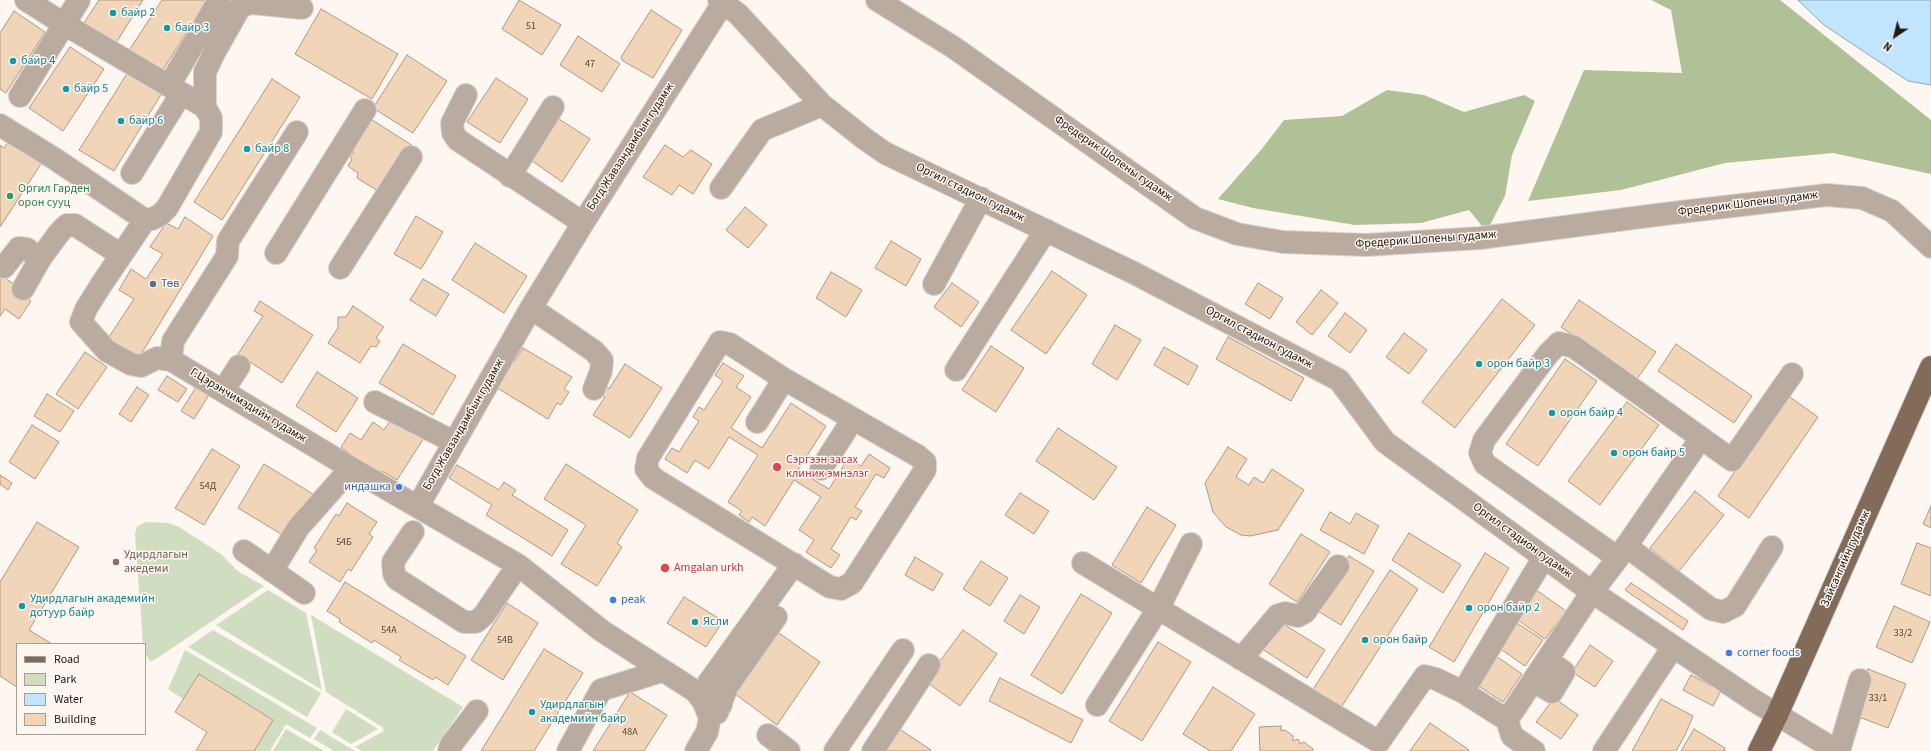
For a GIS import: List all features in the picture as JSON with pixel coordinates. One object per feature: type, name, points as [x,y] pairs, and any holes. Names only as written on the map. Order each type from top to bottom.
[{"type":"main road","name":"Зайсангийн гудамж","points":[[1758,751],[1777,715],[1931,367]]},
{"type":"street","points":[[26,0],[205,107]]},
{"type":"street","points":[[20,96],[79,0]]},
{"type":"street","points":[[132,173],[219,0]]},
{"type":"street","name":"Фредерик Шопены гудамж","points":[[877,0],[952,47],[1195,218],[1237,234],[1283,242],[1367,245],[1472,239],[1827,195],[1862,198],[1892,211],[1931,247]]},
{"type":"street","points":[[0,125],[55,159],[145,220],[152,219],[160,215],[167,208],[211,132],[210,118],[205,107],[205,72],[240,7],[249,1],[302,8]]},
{"type":"street","name":"Оргил стадион гудамж","points":[[721,2],[738,14],[822,105],[864,139],[885,153],[1134,273],[1339,380],[1385,442],[1592,592],[1753,700],[1838,751]]},
{"type":"street","name":"Богд Жавзандамбын гудамж","points":[[418,506],[531,308],[582,223],[721,2]]},
{"type":"street","points":[[466,95],[452,123],[453,133],[458,140],[582,223]]},
{"type":"street","points":[[721,188],[762,130],[822,105]]},
{"type":"street","points":[[510,176],[553,108]]},
{"type":"street","points":[[276,253],[365,110]]},
{"type":"street","points":[[145,220],[101,285],[86,309],[81,322],[108,351],[131,364],[141,366],[157,358],[171,360],[173,341],[227,256],[228,240],[297,132]]},
{"type":"street","points":[[340,268],[411,157]]},
{"type":"street","points":[[934,284],[981,198]]},
{"type":"street","points":[[23,289],[40,259],[58,233],[67,225],[71,224],[81,228],[121,255]]},
{"type":"street","points":[[956,370],[1046,230]]},
{"type":"street","points":[[4,266],[19,248],[27,249],[40,259]]},
{"type":"street","points":[[531,308],[594,351],[602,360],[601,371],[594,389]]},
{"type":"street","points":[[720,342],[730,344],[784,379],[918,456],[925,462],[925,470],[852,583],[841,589],[830,587],[653,478],[646,469],[648,458],[720,342]]},
{"type":"street","points":[[1772,547],[1735,606],[1723,612],[1711,609],[1485,464],[1480,453],[1484,440],[1548,354],[1559,343],[1574,347],[1732,460],[1792,374]]},
{"type":"street","name":"Г.Цэрэнчимэдийн гудамж","points":[[171,360],[351,468],[418,506]]},
{"type":"street","points":[[223,391],[239,366]]},
{"type":"street","points":[[757,422],[784,379]]},
{"type":"street","points":[[375,402],[454,442]]},
{"type":"street","points":[[821,469],[853,420]]},
{"type":"street","points":[[1507,720],[1592,592],[1622,552],[1701,438]]},
{"type":"street","points":[[272,571],[298,528],[351,468]]},
{"type":"street","points":[[418,506],[518,565],[602,631],[695,691],[703,701],[710,718],[707,732]]},
{"type":"street","points":[[412,532],[393,562],[393,568],[397,579],[464,622],[470,623],[481,619],[518,565]]},
{"type":"street","points":[[1098,705],[1158,609],[1191,544]]},
{"type":"street","points":[[244,551],[304,592]]},
{"type":"street","points":[[1463,692],[1544,557]]},
{"type":"street","points":[[721,705],[709,682],[794,564]]},
{"type":"street","points":[[1083,564],[1241,659],[1376,746],[1425,676],[1436,679],[1463,692],[1507,720],[1512,736],[1534,751]]},
{"type":"street","points":[[1241,659],[1278,615],[1285,613],[1298,616],[1305,612],[1338,566]]},
{"type":"street","points":[[696,751],[721,705],[728,687],[776,617]]},
{"type":"street","points":[[1604,751],[1673,647]]},
{"type":"street","points":[[835,751],[903,650]]},
{"type":"street","points":[[872,751],[929,665]]},
{"type":"street","points":[[568,751],[601,690],[662,671]]},
{"type":"street","points":[[1838,751],[1860,680]]},
{"type":"street","points":[[449,751],[451,745],[477,711]]},
{"type":"street","points":[[768,735],[789,751]]},
{"type":"green space","points":[[1651,0],[1780,0],[1931,120],[1931,174],[1833,153],[1725,163],[1621,190],[1528,201],[1584,70],[1682,73],[1671,10]]},
{"type":"green space","points":[[1387,90],[1424,95],[1464,112],[1524,95],[1535,101],[1512,155],[1505,196],[1490,225],[1482,226],[1469,210],[1421,223],[1355,225],[1253,208],[1218,199],[1261,150],[1284,120],[1342,116]]},
{"type":"green space","points":[[147,522],[168,523],[179,527],[221,554],[239,572],[264,586],[153,661],[150,661],[146,654],[146,643],[143,643],[135,534],[137,526]]},
{"type":"green space","points":[[268,590],[306,613],[322,690],[216,625]]},
{"type":"green space","points":[[311,615],[463,707],[433,751],[363,751],[355,747],[384,731],[382,727],[326,692]]},
{"type":"green space","points":[[213,630],[321,693],[307,717],[188,647]]},
{"type":"green space","points":[[185,650],[317,728],[310,738],[286,724],[270,751],[254,751],[273,720],[199,674],[183,699],[168,689]]},
{"type":"green space","points":[[346,709],[378,729],[351,744],[332,732]]},
{"type":"green space","points":[[286,729],[324,751],[273,751]]},
{"type":"green space","points":[[320,730],[355,751],[334,751],[314,739]]},
{"type":"water","points":[[1798,0],[1931,0],[1931,85],[1908,81],[1824,25]]},
{"type":"building","name":"байр 2","points":[[99,0],[143,0],[114,46],[82,26]]},
{"type":"building","name":"байр 3","points":[[162,0],[207,0],[159,76],[126,55]]},
{"type":"building","points":[[519,0],[561,25],[542,55],[502,29]]},
{"type":"building","points":[[321,9],[398,54],[372,99],[295,54]]},
{"type":"building","points":[[651,10],[682,30],[653,78],[623,61],[621,57]]},
{"type":"building","name":"байр 4","points":[[14,11],[45,32],[6,93],[0,89],[0,33]]},
{"type":"building","points":[[578,36],[620,64],[602,92],[560,65]]},
{"type":"building","name":"байр 5","points":[[70,47],[104,69],[63,131],[29,108]]},
{"type":"building","points":[[407,55],[447,81],[413,133],[373,108]]},
{"type":"building","name":"байр 6","points":[[128,72],[162,93],[114,171],[79,150]]},
{"type":"building","points":[[496,78],[528,99],[500,143],[467,122]]},
{"type":"building","name":"байр 8","points":[[272,79],[300,97],[222,220],[194,202]]},
{"type":"building","points":[[366,116],[413,146],[383,194],[357,178],[358,173],[348,166],[352,159],[350,157],[354,151],[347,146]]},
{"type":"building","points":[[559,119],[590,139],[562,182],[531,160]]},
{"type":"building","name":"Оргил Гарден орон сууц","points":[[9,141],[41,164],[0,227],[0,145],[4,148]]},
{"type":"building","points":[[665,145],[683,157],[691,150],[712,164],[693,194],[679,185],[672,195],[643,177]]},
{"type":"building","points":[[745,207],[767,225],[748,248],[726,230]]},
{"type":"building","points":[[416,216],[443,232],[421,269],[394,254]]},
{"type":"building","name":"Төв","points":[[185,217],[213,236],[137,361],[107,340],[134,299],[119,290],[131,269],[146,279],[163,254],[150,247],[166,223],[178,229]]},
{"type":"building","points":[[891,241],[921,259],[906,286],[875,268]]},
{"type":"building","points":[[475,243],[527,276],[504,313],[452,280]]},
{"type":"building","points":[[1052,271],[1087,295],[1046,354],[1011,330]]},
{"type":"building","points":[[831,272],[862,290],[846,317],[816,298]]},
{"type":"building","points":[[0,275],[17,286],[14,290],[31,301],[19,319],[5,309],[0,316]]},
{"type":"building","points":[[423,279],[449,294],[436,316],[410,300]]},
{"type":"building","points":[[952,283],[979,302],[961,327],[934,307]]},
{"type":"building","points":[[1258,283],[1283,298],[1270,319],[1245,304]]},
{"type":"building","points":[[1321,290],[1338,303],[1312,335],[1296,322]]},
{"type":"building","name":"орон байр 3","points":[[1502,299],[1535,325],[1455,428],[1422,402]]},
{"type":"building","points":[[1579,300],[1656,352],[1637,379],[1561,327]]},
{"type":"building","points":[[260,301],[313,335],[282,383],[238,354],[263,316],[254,311]]},
{"type":"building","points":[[353,306],[384,327],[376,338],[380,341],[376,347],[371,346],[360,363],[328,343],[338,328],[338,317],[346,317]]},
{"type":"building","points":[[1345,313],[1367,330],[1350,353],[1328,336]]},
{"type":"building","points":[[1115,325],[1141,340],[1117,380],[1092,364]]},
{"type":"building","points":[[1404,333],[1427,350],[1409,374],[1386,357]]},
{"type":"building","points":[[1228,337],[1304,378],[1291,401],[1216,359]]},
{"type":"building","points":[[403,344],[456,376],[433,415],[379,383]]},
{"type":"building","points":[[1676,344],[1752,396],[1734,423],[1658,371]]},
{"type":"building","points":[[991,346],[1024,368],[996,412],[962,390]]},
{"type":"building","points":[[1164,347],[1198,366],[1188,385],[1154,365]]},
{"type":"building","points":[[523,348],[572,377],[564,389],[569,392],[561,405],[557,403],[548,419],[494,386],[511,359],[515,361]]},
{"type":"building","points":[[85,352],[107,367],[78,409],[56,394]]},
{"type":"building","name":"орон байр 4","points":[[1565,359],[1597,381],[1538,466],[1506,444]]},
{"type":"building","name":"Сэргээн засах клиник эмнэлэг","points":[[723,363],[744,376],[736,387],[751,397],[731,428],[762,448],[791,403],[826,426],[798,470],[829,489],[848,458],[861,466],[869,454],[890,468],[884,478],[876,474],[855,507],[862,511],[856,520],[851,517],[831,549],[840,555],[831,568],[806,552],[814,540],[799,530],[821,497],[794,480],[765,526],[752,517],[749,522],[739,515],[742,511],[728,502],[758,455],[729,437],[709,469],[695,460],[687,473],[665,459],[672,448],[679,452],[699,421],[693,417],[699,407],[704,410],[723,381],[715,375]]},
{"type":"building","points":[[625,364],[662,388],[630,438],[593,415],[605,397],[599,393],[604,385],[609,389]]},
{"type":"building","points":[[317,372],[358,398],[336,432],[296,406]]},
{"type":"building","points":[[167,376],[187,389],[178,402],[158,390]]},
{"type":"building","points":[[137,387],[149,395],[131,422],[119,414]]},
{"type":"building","points":[[196,387],[209,395],[194,419],[181,411]]},
{"type":"building","points":[[47,394],[74,411],[60,432],[34,416]]},
{"type":"building","points":[[1787,395],[1818,417],[1749,518],[1718,496]]},
{"type":"building","name":"орон байр 5","points":[[1627,402],[1659,425],[1600,505],[1568,481]]},
{"type":"building","points":[[392,418],[424,438],[397,480],[384,472],[374,472],[341,447],[350,433],[361,440],[373,422],[384,430]]},
{"type":"building","points":[[32,425],[59,442],[35,479],[9,462]]},
{"type":"building","points":[[1058,428],[1117,467],[1094,500],[1036,461]]},
{"type":"building","points":[[1228,447],[1247,459],[1236,477],[1249,485],[1254,477],[1263,483],[1272,469],[1304,490],[1278,530],[1250,536],[1241,535],[1226,527],[1213,512],[1205,483]]},
{"type":"building","points":[[212,449],[240,466],[204,525],[175,508]]},
{"type":"building","points":[[264,464],[313,494],[286,537],[238,508]]},
{"type":"building","points":[[566,464],[638,510],[617,543],[622,547],[597,586],[561,564],[586,525],[544,499]]},
{"type":"building","points":[[457,465],[499,490],[504,482],[516,490],[512,495],[568,530],[552,556],[486,515],[492,505],[449,478]]},
{"type":"building","points":[[0,475],[12,483],[8,490],[0,484]]},
{"type":"building","points":[[1695,491],[1724,515],[1679,571],[1650,548]]},
{"type":"building","points":[[1020,493],[1049,511],[1034,534],[1005,515]]},
{"type":"building","points":[[347,503],[377,522],[369,534],[373,537],[351,571],[348,569],[340,582],[309,562],[317,550],[314,548],[336,514],[339,516]]},
{"type":"building","points":[[1931,506],[1931,528],[1923,524]]},
{"type":"building","points":[[1147,507],[1176,525],[1141,583],[1112,565]]},
{"type":"building","points":[[1330,512],[1350,524],[1356,513],[1379,526],[1364,554],[1320,530]]},
{"type":"building","name":"Удирдлагын академийн дотуур байр","points":[[37,522],[79,547],[29,630],[50,643],[16,643],[16,686],[0,676],[0,582]]},
{"type":"building","points":[[1409,533],[1461,565],[1443,593],[1392,560]]},
{"type":"building","points":[[1301,534],[1330,552],[1297,602],[1269,584]]},
{"type":"building","points":[[1917,543],[1931,548],[1931,596],[1901,584]]},
{"type":"building","name":"орон байр 2","points":[[1485,553],[1509,568],[1454,662],[1429,647]]},
{"type":"building","points":[[1349,556],[1374,571],[1341,625],[1316,610]]},
{"type":"building","points":[[915,557],[943,574],[933,591],[905,575]]},
{"type":"building","points":[[981,561],[1008,578],[990,606],[963,589]]},
{"type":"building","name":"орон байр","points":[[1390,570],[1418,589],[1340,709],[1312,691]]},
{"type":"building","points":[[345,582],[466,656],[448,685],[435,677],[433,680],[399,660],[401,657],[374,640],[372,643],[339,622],[340,619],[327,611]]},
{"type":"building","points":[[1631,583],[1688,621],[1683,630],[1625,590]]},
{"type":"building","points":[[1535,589],[1566,611],[1545,639],[1515,618]]},
{"type":"building","points":[[1081,594],[1112,613],[1062,694],[1031,675]]},
{"type":"building","points":[[1020,595],[1040,607],[1024,634],[1004,621]]},
{"type":"building","name":"Ясли","points":[[684,597],[723,621],[706,647],[667,623]]},
{"type":"building","points":[[507,603],[538,623],[503,680],[471,660]]},
{"type":"building","points":[[1894,606],[1930,622],[1912,663],[1876,647]]},
{"type":"building","points":[[1277,620],[1325,650],[1307,678],[1259,647]]},
{"type":"building","points":[[1517,623],[1543,640],[1525,666],[1499,648]]},
{"type":"building","points":[[963,630],[997,654],[960,706],[925,681]]},
{"type":"building","points":[[779,633],[820,662],[777,725],[735,694]]},
{"type":"building","points":[[1158,642],[1191,662],[1142,741],[1109,721]]},
{"type":"building","points":[[1590,645],[1613,661],[1595,687],[1572,672]]},
{"type":"building","name":"Удирдлагын академийн байр","points":[[544,649],[583,673],[534,751],[481,751]]},
{"type":"building","points":[[1496,656],[1522,674],[1503,702],[1477,685]]},
{"type":"building","points":[[1868,669],[1906,684],[1888,728],[1851,714]]},
{"type":"building","points":[[199,674],[273,720],[254,751],[196,751],[207,732],[175,712]]},
{"type":"building","points":[[1691,675],[1721,691],[1713,706],[1683,690]]},
{"type":"building","points":[[1000,678],[1083,720],[1071,743],[989,701]]},
{"type":"building","points":[[1213,687],[1255,714],[1231,751],[1210,751],[1183,734]]},
{"type":"building","points":[[630,692],[667,715],[644,751],[593,751]]},
{"type":"building","points":[[1554,698],[1578,715],[1561,739],[1536,722]]},
{"type":"building","points":[[1661,699],[1693,716],[1685,735],[1676,751],[1632,751]]},
{"type":"building","points":[[1430,723],[1469,750],[1410,751]]},
{"type":"building","points":[[892,724],[931,750],[874,751]]},
{"type":"building","points":[[1281,726],[1281,731],[1285,730],[1293,736],[1293,741],[1298,739],[1300,744],[1304,742],[1313,749],[1313,751],[1260,751],[1259,727]]},
{"type":"building","points":[[1694,729],[1725,748],[1724,751],[1681,751]]},
{"type":"place","name":"байр 2","points":[[113,13]]},
{"type":"place","name":"байр 3","points":[[167,28]]},
{"type":"place","name":"байр 4","points":[[13,61]]},
{"type":"place","name":"байр 5","points":[[66,89]]},
{"type":"place","name":"байр 6","points":[[121,121]]},
{"type":"place","name":"байр 8","points":[[247,149]]},
{"type":"place","name":"Оргил Гарден орон сууц","points":[[10,196]]},
{"type":"place","name":"Төв","points":[[153,284]]},
{"type":"place","name":"орон байр 3","points":[[1479,364]]},
{"type":"place","name":"орон байр 4","points":[[1552,413]]},
{"type":"place","name":"орон байр 5","points":[[1614,453]]},
{"type":"place","name":"Сэргээн засах клиник эмнэлэг","points":[[777,467]]},
{"type":"place","name":"индашка","points":[[399,487]]},
{"type":"place","name":"Удирдлагын акедеми","points":[[116,562]]},
{"type":"place","name":"Amgalan urkh","points":[[665,568]]},
{"type":"place","name":"peak","points":[[613,600]]},
{"type":"place","name":"Удирдлагын академийн дотуур байр","points":[[22,606]]},
{"type":"place","name":"орон байр 2","points":[[1469,608]]},
{"type":"place","name":"Ясли","points":[[695,622]]},
{"type":"place","name":"орон байр","points":[[1365,640]]},
{"type":"place","name":"corner foods","points":[[1729,653]]},
{"type":"place","name":"Удирдлагын академийн байр","points":[[532,712]]}]
